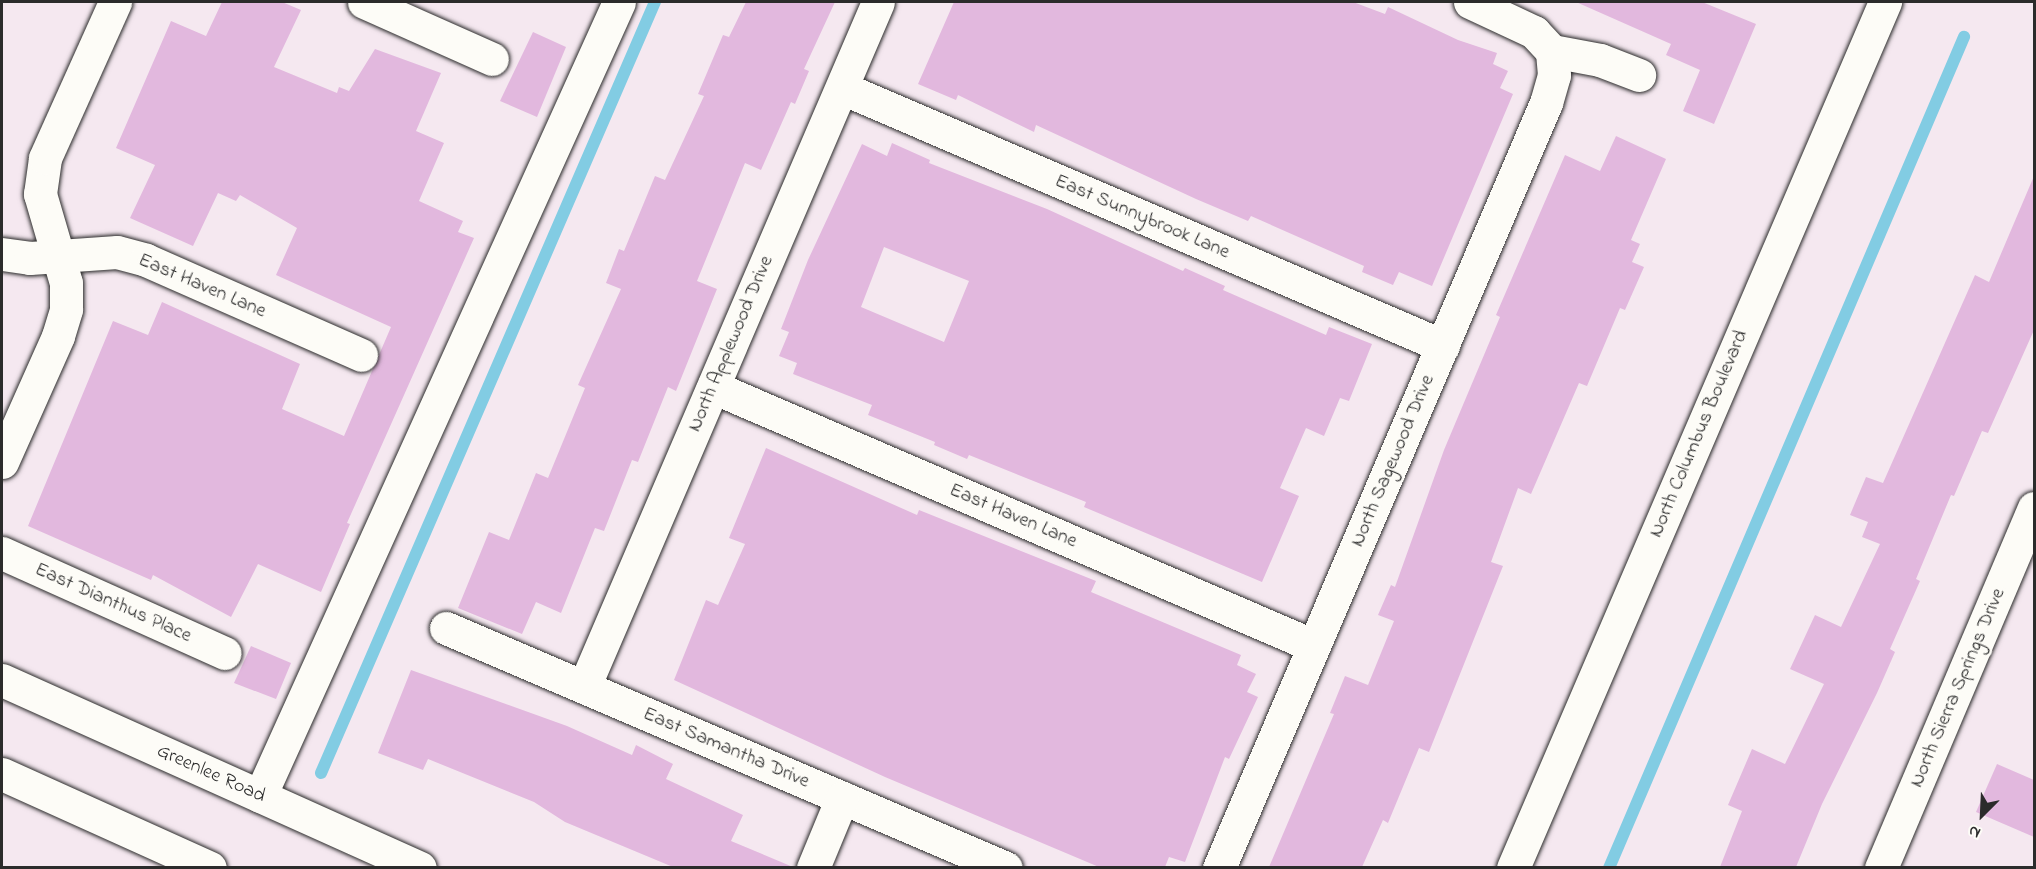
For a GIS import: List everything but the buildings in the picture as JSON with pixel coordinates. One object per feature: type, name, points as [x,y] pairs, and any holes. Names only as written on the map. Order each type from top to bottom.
[{"type":"street","points":[[2,462],[58,336],[66,309],[66,283],[40,194],[45,158],[116,2]]},
{"type":"street","points":[[364,2],[492,59]]},
{"type":"street","points":[[260,796],[619,2]]},
{"type":"street","name":"North Applewood Drive","points":[[584,687],[878,2]]},
{"type":"street","points":[[1470,2],[1534,32],[1552,51],[1600,60],[1639,75]]},
{"type":"street","name":"North Columbus Boulevard","points":[[1514,867],[1885,2]]},
{"type":"street","name":"North Sagewood Drive","points":[[1219,867],[1546,104],[1554,75],[1552,51]]},
{"type":"street","name":"East Sunnybrook Lane","points":[[842,88],[1443,346]]},
{"type":"street","name":"East Haven Lane","points":[[2,254],[58,255],[117,252],[146,260],[360,355]]},
{"type":"street","name":"East Haven Lane","points":[[712,387],[1314,646]]},
{"type":"street","name":"North Sierra Springs Drive","points":[[1888,865],[2034,508]]},
{"type":"street","name":"East Dianthus Place","points":[[2,553],[225,653]]},
{"type":"street","name":"East Samantha Drive","points":[[446,628],[1006,867]]},
{"type":"street","name":"Greenlee Road","points":[[2,680],[420,867]]},
{"type":"street","points":[[2,774],[210,867]]},
{"type":"street","points":[[813,867],[842,798]]},
{"type":"waterway","points":[[321,773],[655,2]]},
{"type":"waterway","points":[[1609,868],[1964,37]]}]
